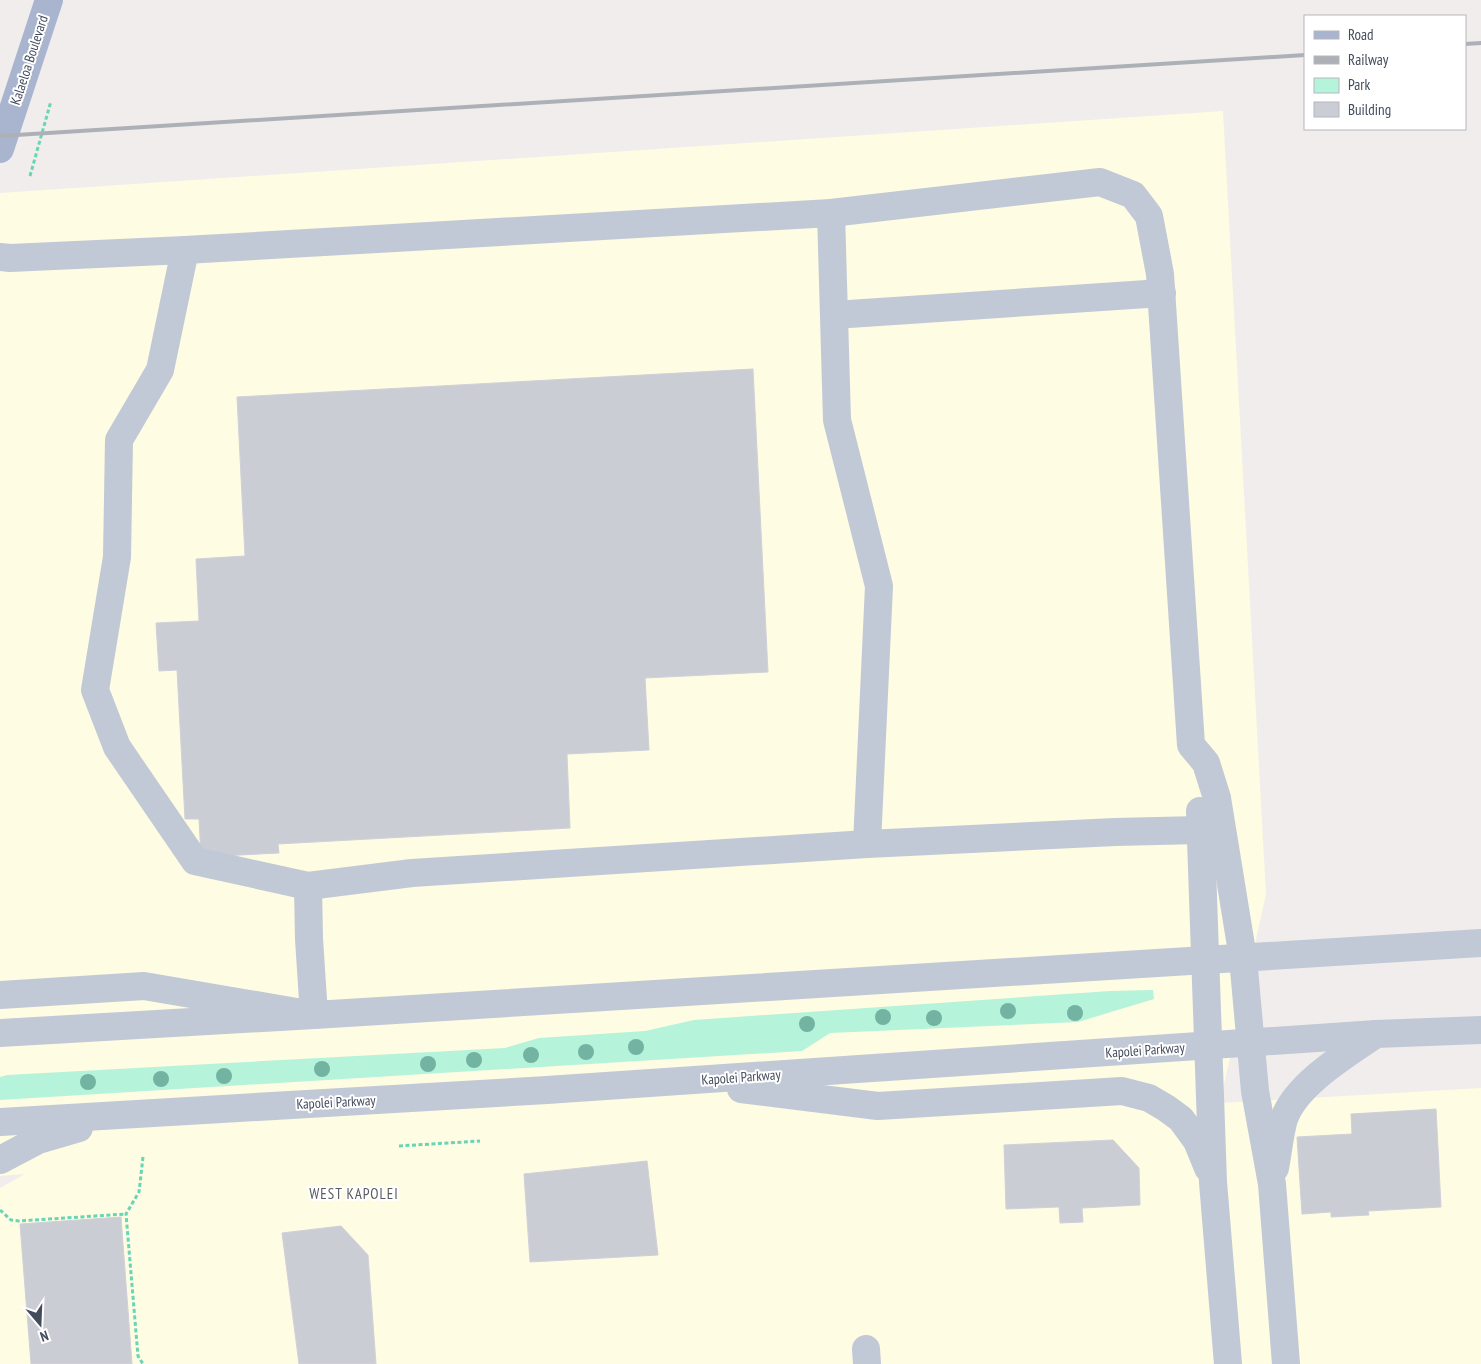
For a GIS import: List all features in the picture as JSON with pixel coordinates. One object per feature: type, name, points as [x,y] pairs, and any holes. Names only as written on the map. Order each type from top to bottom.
[{"type":"main road","name":"Kalaeloa Boulevard","points":[[0,149],[49,0]]},
{"type":"street","points":[[0,256],[10,258],[185,250],[831,213],[1100,182],[1133,195],[1149,216],[1160,274],[1191,745],[1206,763],[1217,798],[1243,958],[1255,1091],[1272,1184],[1286,1364]]},
{"type":"street","points":[[831,213],[837,420],[880,586],[867,844]]},
{"type":"street","points":[[185,250],[160,370],[119,440],[117,557],[95,690],[116,747],[195,861],[308,886],[412,873],[867,844],[1115,832],[1200,830]]},
{"type":"street","points":[[834,316],[1162,293]]},
{"type":"street","points":[[1206,763],[1200,800],[1200,830],[1213,1182],[1228,1364]]},
{"type":"street","points":[[308,886],[314,1015]]},
{"type":"street","points":[[0,1033],[1481,943]]},
{"type":"street","points":[[0,995],[144,986],[314,1015]]},
{"type":"street","name":"Kapolei Parkway","points":[[0,1122],[547,1090],[1376,1034],[1481,1030]]},
{"type":"street","points":[[1272,1184],[1284,1118],[1297,1096],[1326,1070],[1376,1034]]},
{"type":"street","points":[[672,1081],[878,1106],[1122,1091],[1149,1098],[1181,1119],[1197,1141],[1213,1182]]},
{"type":"street","points":[[0,1160],[38,1140],[126,1114]]},
{"type":"path","points":[[30,176],[51,101]]},
{"type":"path","points":[[399,1146],[480,1141]]},
{"type":"path","points":[[143,1157],[139,1192],[126,1214],[138,1356],[143,1364]]},
{"type":"path","points":[[0,1210],[11,1220],[19,1221],[126,1214]]},
{"type":"shaded area","points":[[1223,111],[1266,894],[1220,1103],[1481,1088],[1481,1364],[0,1364],[0,1188],[25,1174],[0,1176],[0,193]]},
{"type":"green space","points":[[1153,990],[1154,999],[1078,1022],[830,1033],[802,1051],[0,1100],[0,1077],[7,1075],[505,1048],[539,1038],[645,1031],[694,1020],[1110,991]]},
{"type":"building","points":[[753,369],[768,672],[645,678],[649,750],[567,754],[570,828],[278,844],[279,853],[201,857],[199,819],[185,819],[177,670],[159,671],[156,623],[199,621],[196,559],[245,556],[237,397]]},
{"type":"building","points":[[1436,1109],[1441,1207],[1368,1211],[1369,1215],[1331,1217],[1331,1212],[1302,1214],[1297,1137],[1352,1134],[1351,1114]]},
{"type":"building","points":[[1113,1140],[1139,1168],[1140,1205],[1082,1208],[1083,1222],[1060,1223],[1059,1207],[1006,1209],[1004,1145]]},
{"type":"building","points":[[647,1161],[658,1255],[530,1262],[524,1174]]},
{"type":"building","points":[[121,1217],[132,1364],[31,1364],[20,1224]]},
{"type":"building","points":[[341,1226],[368,1255],[376,1364],[299,1364],[282,1233]]},
{"type":"railway","points":[[1466,44],[1481,43]]},
{"type":"railway","points":[[0,136],[1304,55]]},
{"type":"district","name":"WEST KAPOLEI","points":[[354,1194]]}]
